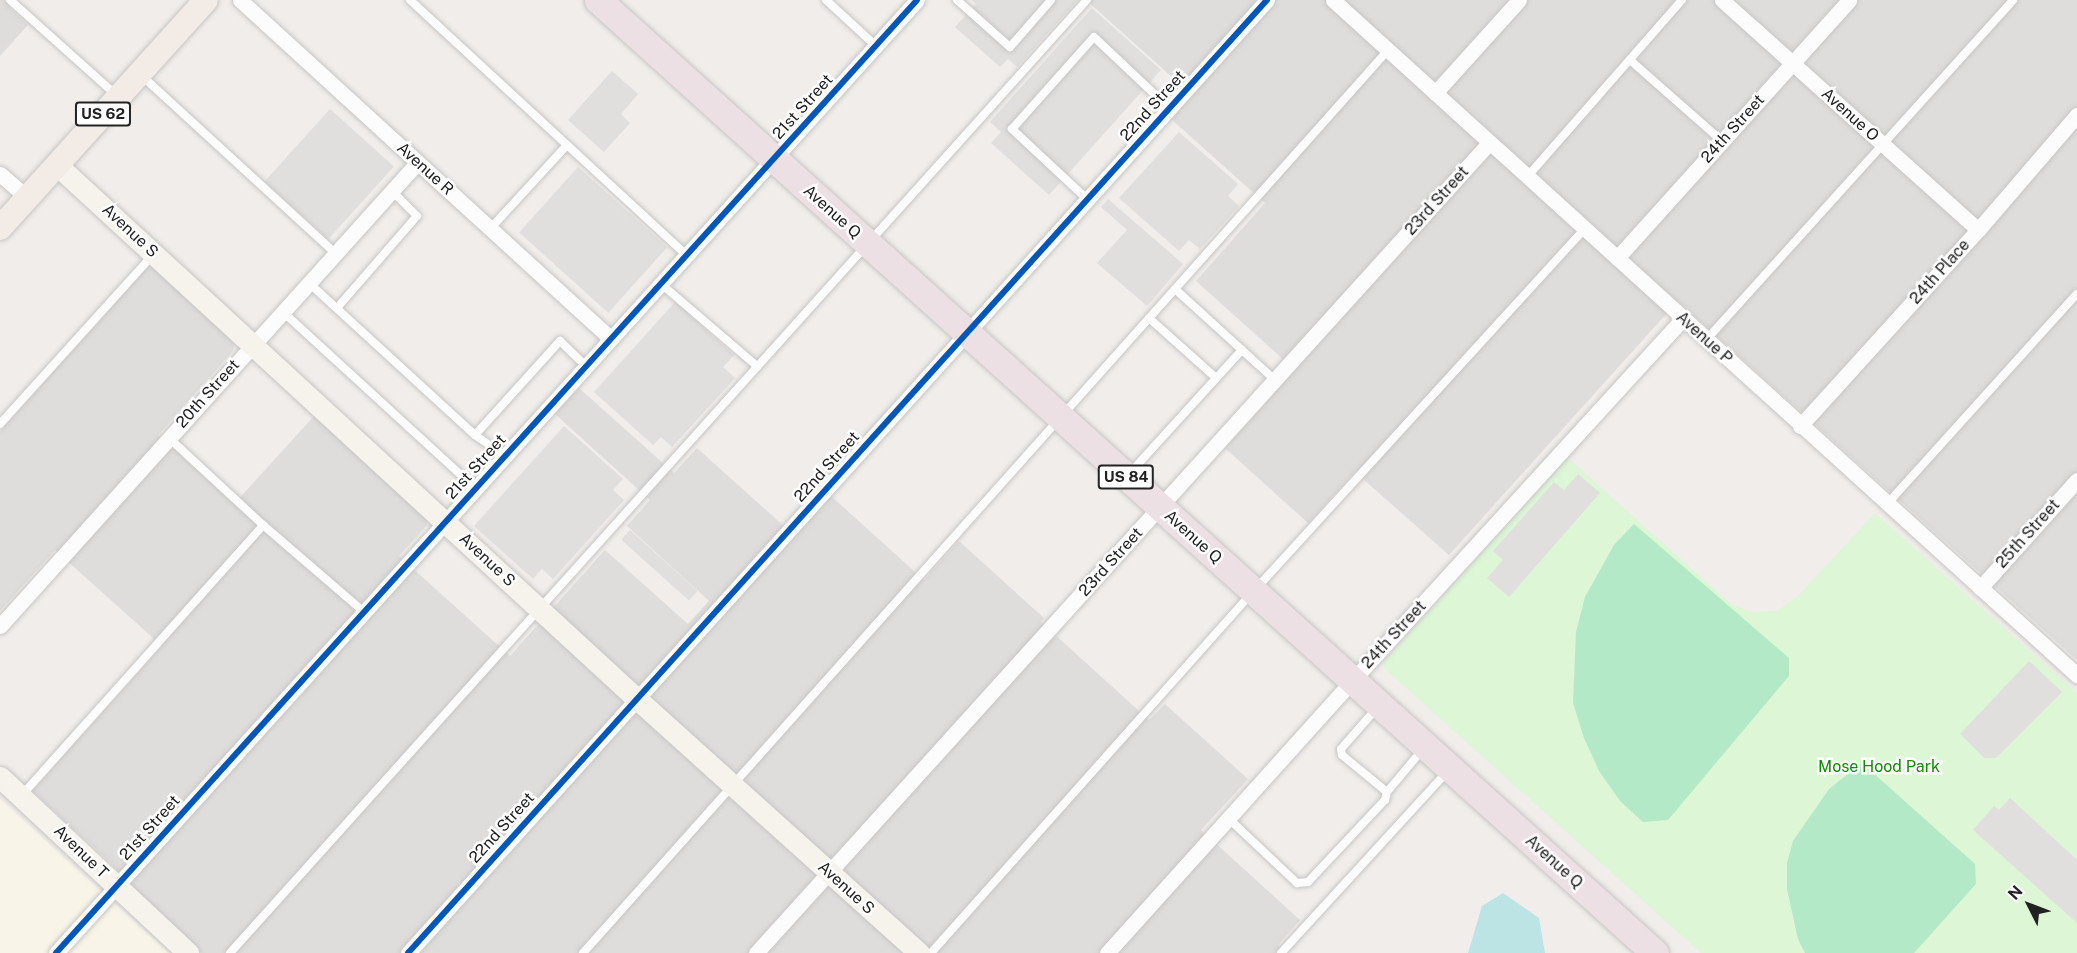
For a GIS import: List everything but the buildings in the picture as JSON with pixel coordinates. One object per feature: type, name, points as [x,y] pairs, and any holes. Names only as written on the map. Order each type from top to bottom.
[{"type":"highway","name":"Avenue Q","points":[[598,0],[1643,946]]},
{"type":"main road","name":"US 62","points":[[0,228],[206,0]]},
{"type":"street","name":"Avenue R","points":[[240,0],[610,338]]},
{"type":"street","name":"21st Street","points":[[56,953],[917,0]]},
{"type":"street","name":"22nd Street","points":[[408,953],[1267,0]]},
{"type":"street","name":"Avenue P","points":[[1333,0],[1800,426],[1980,588],[2074,667]]},
{"type":"street","points":[[1435,93],[1519,0]]},
{"type":"street","name":"Avenue O","points":[[1722,0],[1978,230]]},
{"type":"street","name":"24th Street","points":[[1617,258],[1848,0]]},
{"type":"street","name":"24th Place","points":[[1800,426],[1978,230],[2077,115]]},
{"type":"street","name":"23rd Street","points":[[756,953],[1489,143]]},
{"type":"street","name":"20th Street","points":[[0,626],[417,163]]},
{"type":"street","name":"Avenue S","points":[[57,165],[636,699],[919,953]]},
{"type":"street","points":[[0,174],[27,198]]},
{"type":"street","name":"24th Street","points":[[1107,953],[1683,319]]},
{"type":"street","name":"25th Street","points":[[1980,588],[2077,480]]},
{"type":"street","name":"Avenue T","points":[[0,777],[188,953]]},
{"type":"lane","points":[[410,0],[686,255]]},
{"type":"lane","points":[[826,0],[876,46]]},
{"type":"lane","points":[[957,0],[1010,47],[1051,0]]},
{"type":"lane","points":[[230,953],[1087,0]]},
{"type":"lane","points":[[1527,177],[1682,0]]},
{"type":"lane","points":[[1706,340],[2013,0]]},
{"type":"lane","points":[[13,1],[118,97]]},
{"type":"lane","points":[[1087,199],[1011,129],[1094,37],[1169,108]]},
{"type":"lane","points":[[583,953],[1388,50]]},
{"type":"lane","points":[[1629,60],[1722,141]]},
{"type":"lane","points":[[140,73],[335,254]]},
{"type":"lane","points":[[490,229],[567,145]]},
{"type":"lane","points":[[337,308],[417,216],[392,191]]},
{"type":"lane","points":[[931,953],[1253,592],[1585,229]]},
{"type":"lane","points":[[0,424],[154,254]]},
{"type":"lane","points":[[309,283],[475,435],[504,455]]},
{"type":"lane","points":[[660,283],[757,366]]},
{"type":"lane","points":[[1175,289],[1275,380]]},
{"type":"lane","points":[[1887,504],[2077,294]]},
{"type":"lane","points":[[283,312],[475,488]]},
{"type":"lane","points":[[1149,318],[1216,378]]},
{"type":"lane","points":[[475,435],[560,342],[585,365]]},
{"type":"lane","points":[[1126,477],[1242,350]]},
{"type":"lane","points":[[169,438],[263,525],[363,611]]},
{"type":"lane","points":[[21,796],[263,525]]},
{"type":"lane","points":[[1379,706],[1341,749],[1342,755],[1387,792]]},
{"type":"lane","points":[[1228,818],[1297,883],[1308,882],[1385,800],[1387,792],[1425,747]]},
{"type":"lane","points":[[1281,953],[1450,769]]},
{"type":"shaded area","points":[[0,0],[11,0],[7,5],[28,25],[0,56]]},
{"type":"shaded area","points":[[972,0],[1078,0],[1017,67],[1008,59],[1000,67],[955,27],[976,4]]},
{"type":"shaded area","points":[[1086,0],[2077,0],[2077,660],[1678,301],[1449,555],[1355,472],[1308,523],[1225,448],[1295,370],[1196,281],[1265,203],[1171,119],[1192,95]]},
{"type":"shaded area","points":[[1092,8],[1161,70],[1049,195],[991,143],[1001,132],[990,122]]},
{"type":"shaded area","points":[[612,71],[638,94],[621,114],[630,123],[604,152],[568,120]]},
{"type":"shaded area","points":[[330,109],[394,167],[328,239],[264,182]]},
{"type":"shaded area","points":[[1179,132],[1238,184],[1228,196],[1239,206],[1200,249],[1189,240],[1179,251],[1119,198]]},
{"type":"shaded area","points":[[578,167],[667,247],[608,313],[519,232]]},
{"type":"shaded area","points":[[1108,199],[1183,264],[1147,306],[1097,263],[1127,230],[1101,207]]},
{"type":"shaded area","points":[[150,265],[233,340],[234,346],[233,351],[158,435],[234,504],[315,415],[427,517],[427,525],[399,556],[510,656],[605,550],[688,624],[709,601],[627,526],[650,500],[555,414],[579,388],[674,473],[697,448],[795,536],[831,496],[924,580],[959,541],[1044,618],[1041,622],[1149,720],[1165,704],[1248,779],[1201,830],[1300,920],[1278,945],[1287,953],[202,953],[137,893],[112,864],[32,791],[162,646],[55,550],[0,611],[0,431]]},
{"type":"shaded area","points":[[675,302],[734,355],[723,367],[735,378],[672,447],[661,437],[653,445],[594,392]]},
{"type":"shaded area","points":[[564,426],[623,479],[613,490],[624,500],[553,579],[542,569],[533,579],[474,526]]},
{"type":"shaded area","points":[[1578,474],[1600,493],[1509,597],[1487,578],[1503,560],[1493,551],[1554,482],[1564,490]]},
{"type":"shaded area","points":[[630,530],[698,591],[689,601],[621,540]]},
{"type":"shaded area","points":[[2029,661],[2062,692],[1996,758],[1984,758],[1960,734]]},
{"type":"shaded area","points":[[2010,798],[2077,860],[2077,923],[1973,830],[1994,806],[1999,810]]},
{"type":"shaded area","points":[[0,799],[169,953],[0,953]]},
{"type":"green space","name":"Mose Hood Park","points":[[1567,457],[1731,604],[1752,612],[1777,611],[1797,597],[1875,513],[2077,693],[2077,953],[1701,953],[1384,668],[1383,663]]},
{"type":"green space","points":[[1634,524],[1789,658],[1789,676],[1668,820],[1643,822],[1620,801],[1599,771],[1584,738],[1573,703],[1576,632],[1585,597],[1614,545]]},
{"type":"green space","points":[[1862,763],[1975,864],[1976,884],[1914,953],[1805,953],[1798,939],[1787,889],[1787,863],[1793,841],[1829,789]]},
{"type":"water","points":[[1503,893],[1539,918],[1545,953],[1468,953],[1482,906]]},
{"type":"cycle path","points":[[56,953],[917,0]]},
{"type":"cycle path","points":[[408,953],[1267,0]]}]
